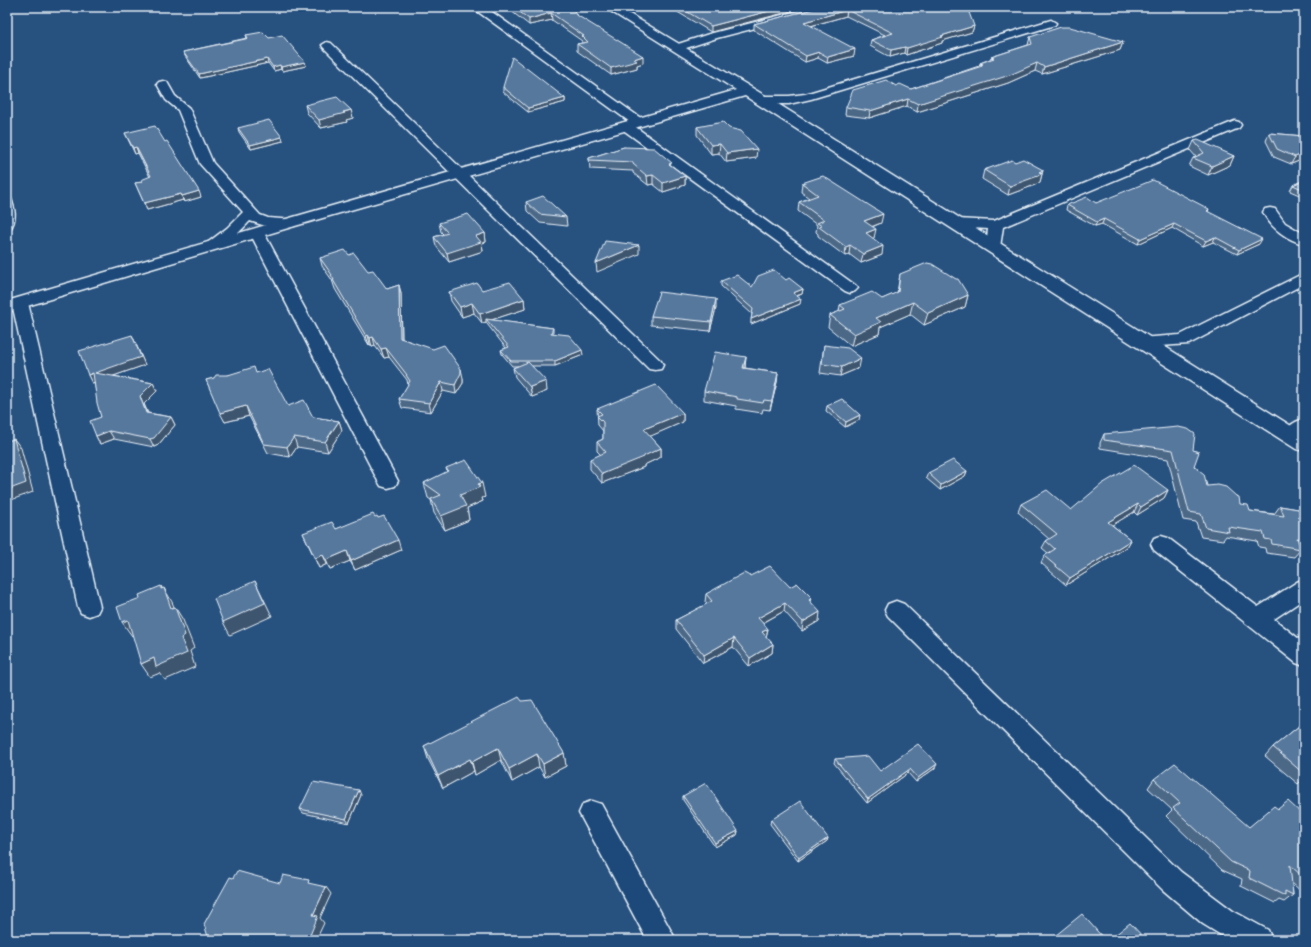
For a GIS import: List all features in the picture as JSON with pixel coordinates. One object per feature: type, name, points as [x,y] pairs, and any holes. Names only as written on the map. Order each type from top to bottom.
[{"type":"street","points":[[610,7],[762,100],[956,224],[1146,342],[1172,360],[1300,434]]},
{"type":"street","points":[[676,48],[713,36],[825,7]]},
{"type":"street","points":[[481,9],[850,288]]},
{"type":"street","points":[[784,115],[796,102],[807,97],[1051,23]]},
{"type":"street","points":[[328,46],[458,175],[654,365]]},
{"type":"street","points":[[163,84],[170,98],[183,108],[207,164],[255,218],[267,222],[288,224]]},
{"type":"street","points":[[89,607],[13,305],[632,124],[747,92]]},
{"type":"street","points":[[762,100],[788,100],[807,97]]},
{"type":"street","points":[[956,224],[996,225],[1235,124]]},
{"type":"street","points":[[211,247],[232,231],[251,212]]},
{"type":"street","points":[[1270,212],[1274,222],[1304,240]]},
{"type":"street","points":[[993,247],[996,225]]},
{"type":"street","points":[[257,233],[388,481]]},
{"type":"street","points":[[1146,342],[1183,340],[1304,278]]},
{"type":"street","points":[[1172,360],[1183,340]]},
{"type":"street","points":[[1161,544],[1304,656]]},
{"type":"street","points":[[1257,620],[1304,588]]},
{"type":"street","points":[[896,610],[1172,881],[1210,914],[1244,934],[1258,940]]},
{"type":"street","points":[[592,813],[662,940]]},
{"type":"lane","points":[[7,196],[13,213],[10,226],[7,230]]},
{"type":"building","points":[[513,7],[573,7],[575,14],[643,56],[634,59],[637,61],[611,68],[577,44],[588,42],[582,36],[584,36],[551,13],[529,19]]},
{"type":"building","points":[[679,7],[785,7],[711,26]]},
{"type":"building","points":[[821,7],[967,7],[974,26],[907,48],[905,47],[891,50],[871,40],[893,33],[847,10],[804,22],[855,49],[828,57],[819,52],[806,56],[754,24]]},
{"type":"building","points":[[1061,27],[1070,27],[1123,42],[1044,67],[1037,63],[1010,75],[918,104],[908,99],[870,111],[846,107],[853,90],[886,80],[896,86],[900,84],[911,89],[982,66],[980,65],[983,64],[980,63],[994,58],[991,57],[1032,44],[1030,37]]},
{"type":"building","points":[[263,32],[269,38],[282,35],[305,62],[281,67],[280,65],[273,67],[267,59],[199,74],[183,52],[245,39],[248,38],[246,35]]},
{"type":"building","points":[[512,57],[565,98],[528,108],[503,87]]},
{"type":"building","points":[[337,97],[351,110],[319,120],[305,105]]},
{"type":"building","points":[[269,120],[282,137],[250,145],[238,128]]},
{"type":"building","points":[[723,122],[729,128],[741,131],[757,149],[727,153],[720,144],[711,145],[697,127]]},
{"type":"building","points":[[155,126],[165,142],[167,141],[199,191],[182,196],[181,194],[144,203],[135,183],[142,182],[141,180],[151,176],[136,147],[133,148],[125,133]]},
{"type":"building","points":[[1269,133],[1304,136],[1304,153],[1295,157],[1277,149]]},
{"type":"building","points":[[1198,140],[1234,156],[1212,166],[1193,158],[1204,153],[1194,141]]},
{"type":"building","points":[[624,147],[654,148],[672,163],[669,164],[685,176],[663,183],[653,175],[647,176],[633,164],[633,162],[589,160],[589,158]]},
{"type":"building","points":[[1023,159],[1043,170],[1039,172],[1042,173],[1038,176],[1010,186],[984,170],[1012,160],[1015,162]]},
{"type":"building","points":[[823,176],[883,214],[864,221],[876,229],[866,233],[883,246],[863,254],[850,245],[846,247],[819,227],[822,226],[817,223],[824,220],[799,202],[818,195],[802,183]]},
{"type":"building","points":[[1153,180],[1209,209],[1207,211],[1262,239],[1239,250],[1215,237],[1206,241],[1174,224],[1140,239],[1104,219],[1097,222],[1067,205],[1087,197],[1096,203]]},
{"type":"building","points":[[1304,180],[1304,190],[1293,185]]},
{"type":"building","points":[[543,196],[566,217],[539,214],[526,202]]},
{"type":"building","points":[[468,214],[485,233],[476,236],[481,242],[447,253],[434,237],[448,233],[439,223]]},
{"type":"building","points":[[605,241],[639,245],[596,263]]},
{"type":"building","points":[[345,250],[349,255],[354,253],[368,271],[373,270],[387,289],[399,285],[400,338],[433,349],[444,345],[461,369],[461,373],[455,385],[441,382],[429,403],[399,399],[410,381],[407,375],[386,348],[381,349],[373,337],[370,338],[368,335],[366,336],[333,280],[332,275],[320,258]]},
{"type":"building","points":[[927,263],[932,264],[958,279],[968,295],[928,313],[913,302],[876,318],[881,322],[854,334],[830,315],[845,309],[840,305],[872,292],[882,299],[898,292],[900,274]]},
{"type":"building","points":[[774,270],[786,280],[789,278],[803,289],[793,293],[801,299],[751,319],[753,309],[721,281],[737,275],[752,287],[758,276]]},
{"type":"building","points":[[510,282],[524,299],[480,314],[472,303],[460,307],[449,292],[477,283],[482,290]]},
{"type":"building","points":[[659,292],[716,299],[711,322],[651,316]]},
{"type":"building","points":[[486,319],[553,328],[551,333],[569,335],[582,350],[555,361],[511,361],[501,350],[509,347]]},
{"type":"building","points":[[132,335],[141,357],[95,373],[153,383],[140,396],[146,413],[171,417],[154,438],[150,439],[109,431],[96,436],[90,421],[101,417],[97,403],[93,373],[88,375],[79,351]]},
{"type":"building","points":[[824,345],[848,348],[861,358],[842,367],[822,364]]},
{"type":"building","points":[[715,352],[746,357],[743,368],[778,373],[772,401],[764,400],[763,403],[737,399],[737,397],[704,391]]},
{"type":"building","points":[[528,362],[546,381],[530,387],[513,368]]},
{"type":"building","points":[[254,367],[256,373],[268,369],[288,406],[304,400],[313,417],[339,421],[325,442],[294,437],[287,447],[264,444],[246,406],[220,413],[206,380],[214,378],[216,375],[228,375]]},
{"type":"building","points":[[656,385],[683,413],[644,429],[661,448],[644,457],[602,474],[590,459],[606,452],[597,442],[603,439],[603,422],[597,416],[602,414],[597,409]]},
{"type":"building","points":[[842,399],[860,415],[846,422],[827,406]]},
{"type":"building","points":[[1178,427],[1188,429],[1195,434],[1193,450],[1199,452],[1194,466],[1204,474],[1207,486],[1218,485],[1226,487],[1239,497],[1240,504],[1248,505],[1250,511],[1284,516],[1280,506],[1304,510],[1304,539],[1297,538],[1301,549],[1272,544],[1271,540],[1265,539],[1263,532],[1228,527],[1229,532],[1206,528],[1201,514],[1189,512],[1173,450],[1104,440],[1104,434]]},
{"type":"building","points":[[14,439],[26,483],[7,490],[7,441]]},
{"type":"building","points":[[466,460],[482,483],[478,484],[480,487],[460,495],[466,506],[441,516],[431,499],[441,495],[424,483],[448,471],[446,468]]},
{"type":"building","points":[[953,460],[967,471],[941,485],[928,473]]},
{"type":"building","points":[[1134,465],[1168,490],[1141,507],[1138,504],[1108,522],[1131,540],[1070,578],[1044,556],[1055,549],[1046,541],[1057,534],[1021,504],[1047,490],[1071,510],[1102,484]]},
{"type":"building","points":[[373,514],[378,518],[384,516],[398,540],[351,561],[347,551],[326,560],[323,555],[315,558],[303,533],[332,522],[336,529]]},
{"type":"building","points":[[770,566],[790,587],[797,583],[812,598],[809,600],[820,612],[803,622],[785,603],[758,618],[768,629],[762,632],[773,644],[750,658],[734,638],[704,655],[676,620],[712,601],[706,594],[744,573],[750,576]]},
{"type":"building","points":[[255,581],[265,603],[223,622],[214,599]]},
{"type":"building","points":[[161,586],[161,589],[164,588],[171,608],[175,607],[185,635],[181,638],[187,653],[156,667],[154,658],[141,664],[128,620],[122,622],[117,607],[140,598],[139,595]]},
{"type":"building","points":[[519,697],[522,701],[532,700],[564,753],[543,764],[537,754],[509,769],[498,748],[472,762],[470,759],[438,776],[424,746]]},
{"type":"building","points":[[1304,722],[1304,774],[1273,747]]},
{"type":"building","points":[[918,744],[937,764],[918,778],[910,769],[868,799],[835,759],[868,756],[880,771]]},
{"type":"building","points":[[1175,763],[1249,827],[1274,806],[1278,809],[1288,801],[1304,816],[1304,878],[1290,865],[1293,895],[1285,891],[1285,896],[1249,878],[1250,871],[1231,862],[1173,808],[1180,803],[1154,779]]},
{"type":"building","points":[[313,782],[359,790],[346,819],[300,809]]},
{"type":"building","points":[[706,783],[738,831],[715,843],[683,796]]},
{"type":"building","points":[[800,801],[828,838],[799,858],[771,820]]},
{"type":"building","points":[[237,871],[280,883],[283,875],[309,880],[308,883],[326,887],[313,915],[318,916],[308,940],[209,940],[204,924],[230,877],[233,878]]},
{"type":"building","points":[[1082,914],[1105,940],[1050,940]]},
{"type":"building","points":[[1130,923],[1146,940],[1109,940]]}]
